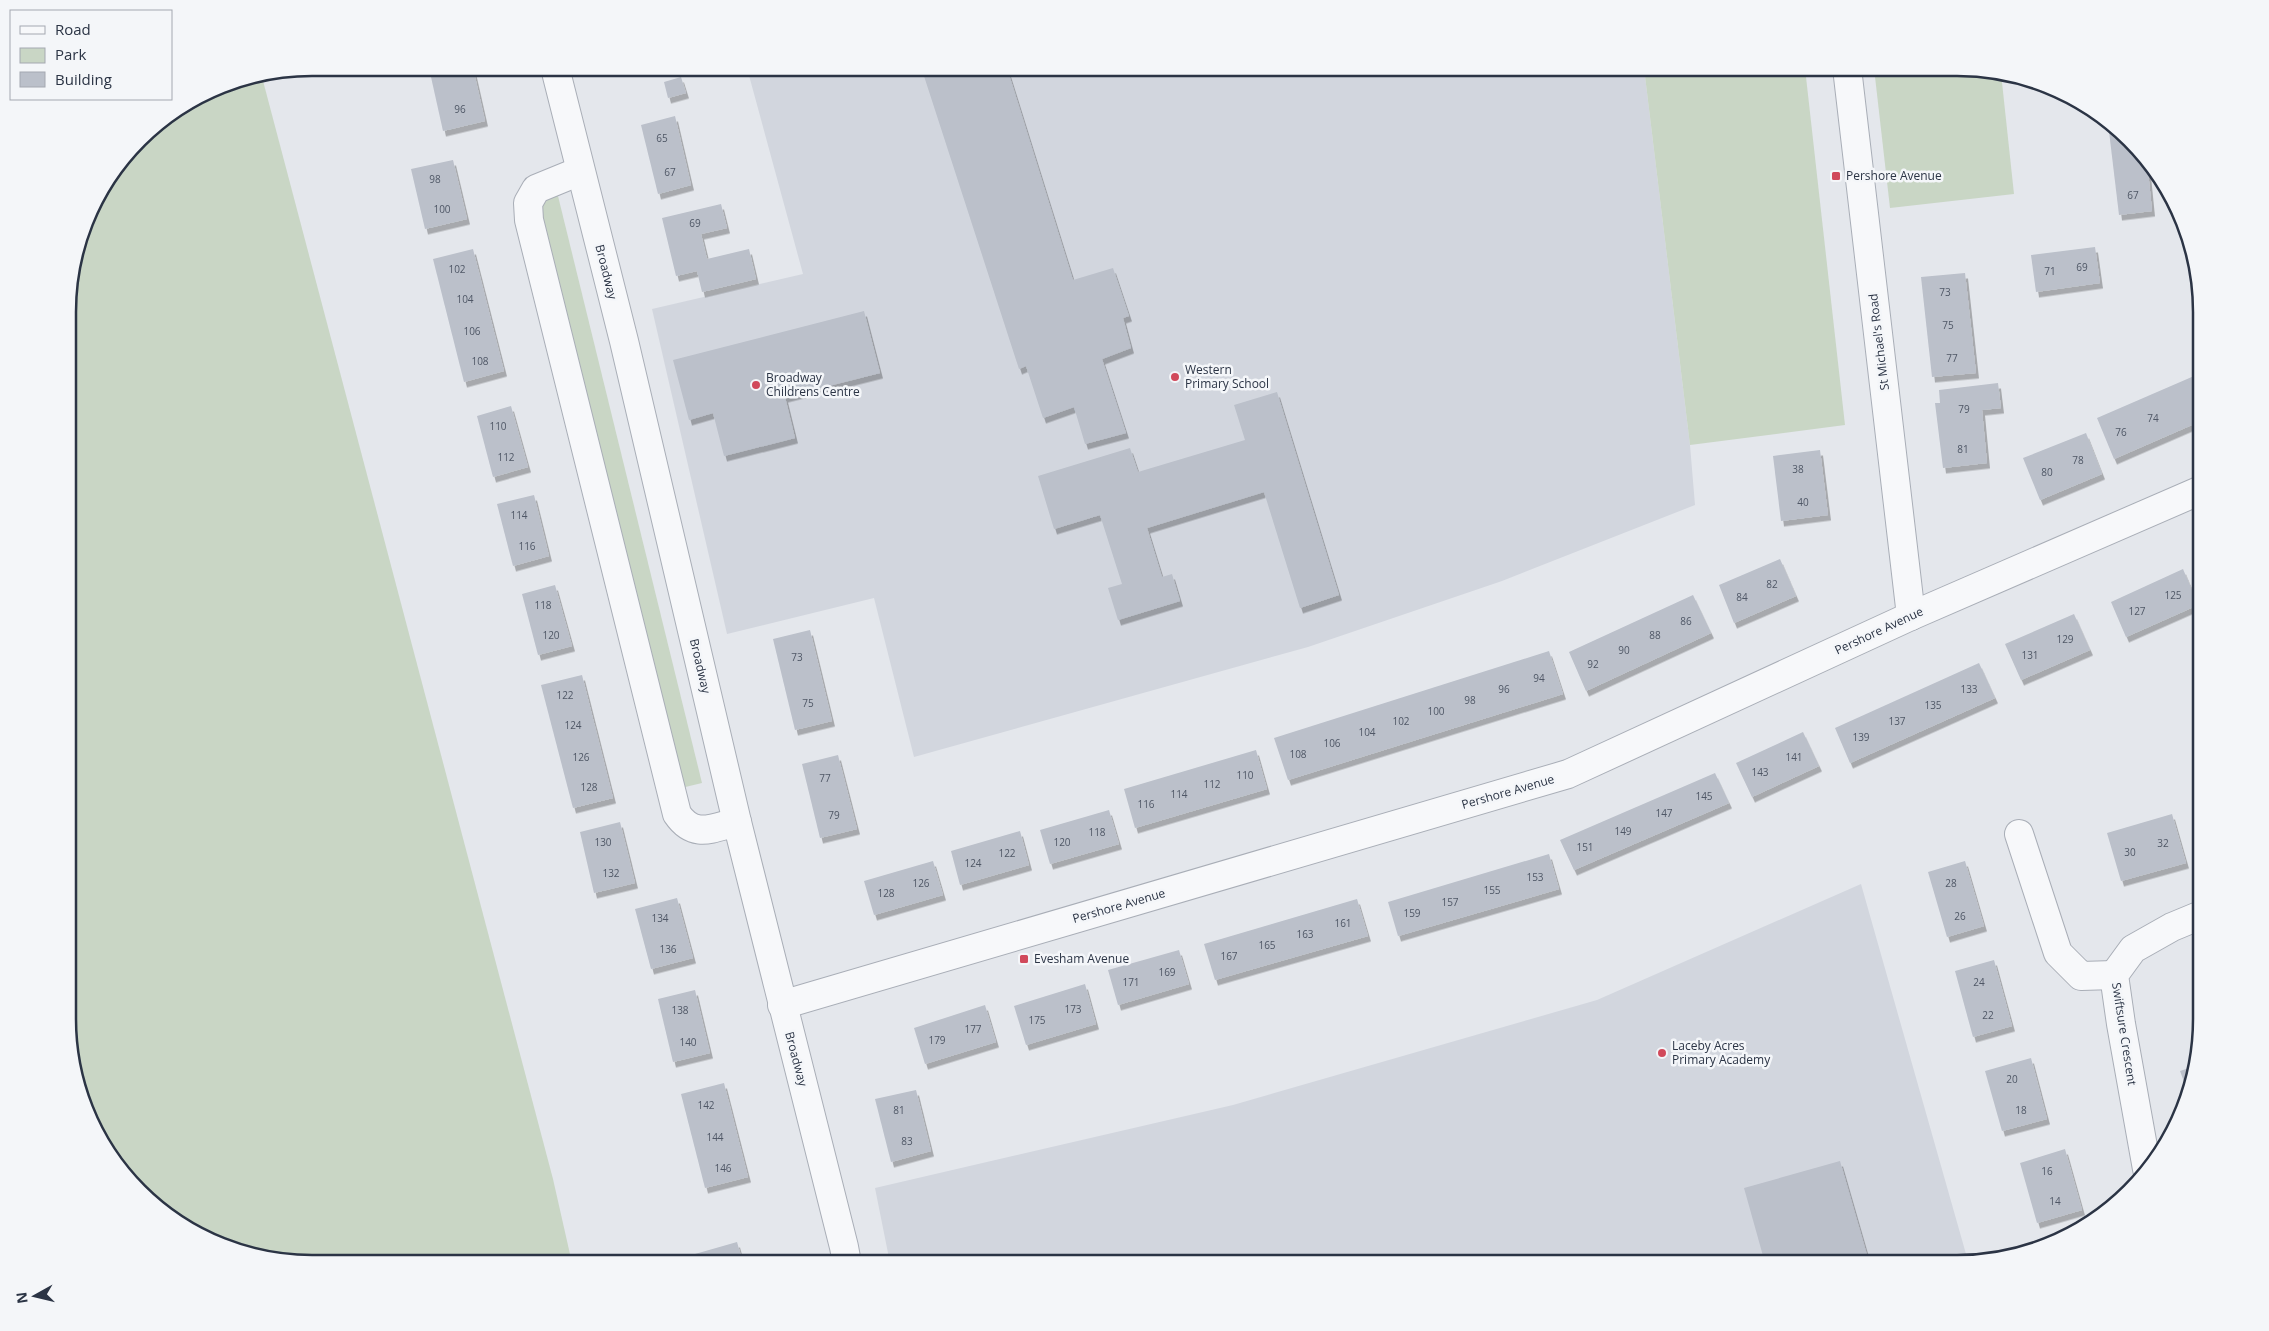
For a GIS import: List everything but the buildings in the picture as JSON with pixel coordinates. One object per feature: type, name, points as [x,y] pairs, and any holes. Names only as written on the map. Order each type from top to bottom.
[{"type":"street","name":"Broadway","points":[[556,76],[624,341],[736,822],[846,1255]]},
{"type":"street","name":"St Michael's Road","points":[[1848,76],[1911,616]]},
{"type":"street","points":[[580,170],[536,189],[528,203],[529,220],[678,814],[685,825],[701,830],[736,822]]},
{"type":"street","name":"Pershore Avenue","points":[[782,1005],[1568,774],[1911,616],[2193,493]]},
{"type":"street","points":[[2019,834],[2058,953],[2080,976],[2114,975]]},
{"type":"street","name":"Swiftsure Crescent","points":[[2145,1161],[2120,1024],[2114,975],[2133,949],[2172,927],[2193,918]]},
{"type":"shaded area","name":"Western Primary School","points":[[749,76],[1645,76],[1690,445],[1695,505],[1502,581],[1308,647],[914,757],[874,598],[727,634],[652,309],[803,274]]},
{"type":"shaded area","name":"Laceby Acres Primary Academy","points":[[1861,884],[1966,1254],[888,1255],[875,1188],[1233,1105],[1597,1000]]},
{"type":"green space","points":[[1645,76],[1806,76],[1845,425],[1690,445]]},
{"type":"green space","points":[[1875,76],[1957,76],[2002,81],[2014,194],[1890,208]]},
{"type":"green space","points":[[263,82],[553,1179],[570,1255],[312,1255],[281,1253],[251,1247],[222,1237],[194,1223],[168,1206],[145,1186],[125,1163],[108,1137],[94,1109],[84,1080],[78,1050],[76,1019],[76,312],[78,281],[84,251],[94,222],[116,181],[145,145],[168,125],[194,108],[222,94],[251,84]]},
{"type":"green space","points":[[558,196],[702,783],[677,789],[534,203]]},
{"type":"place","name":"Pershore Avenue","points":[[1836,176]]},
{"type":"place","name":"Western Primary School","points":[[1175,377]]},
{"type":"place","name":"Broadway Childrens Centre","points":[[756,385]]},
{"type":"place","name":"Evesham Avenue","points":[[1024,959]]},
{"type":"place","name":"Laceby Acres Primary Academy","points":[[1662,1053]]}]
